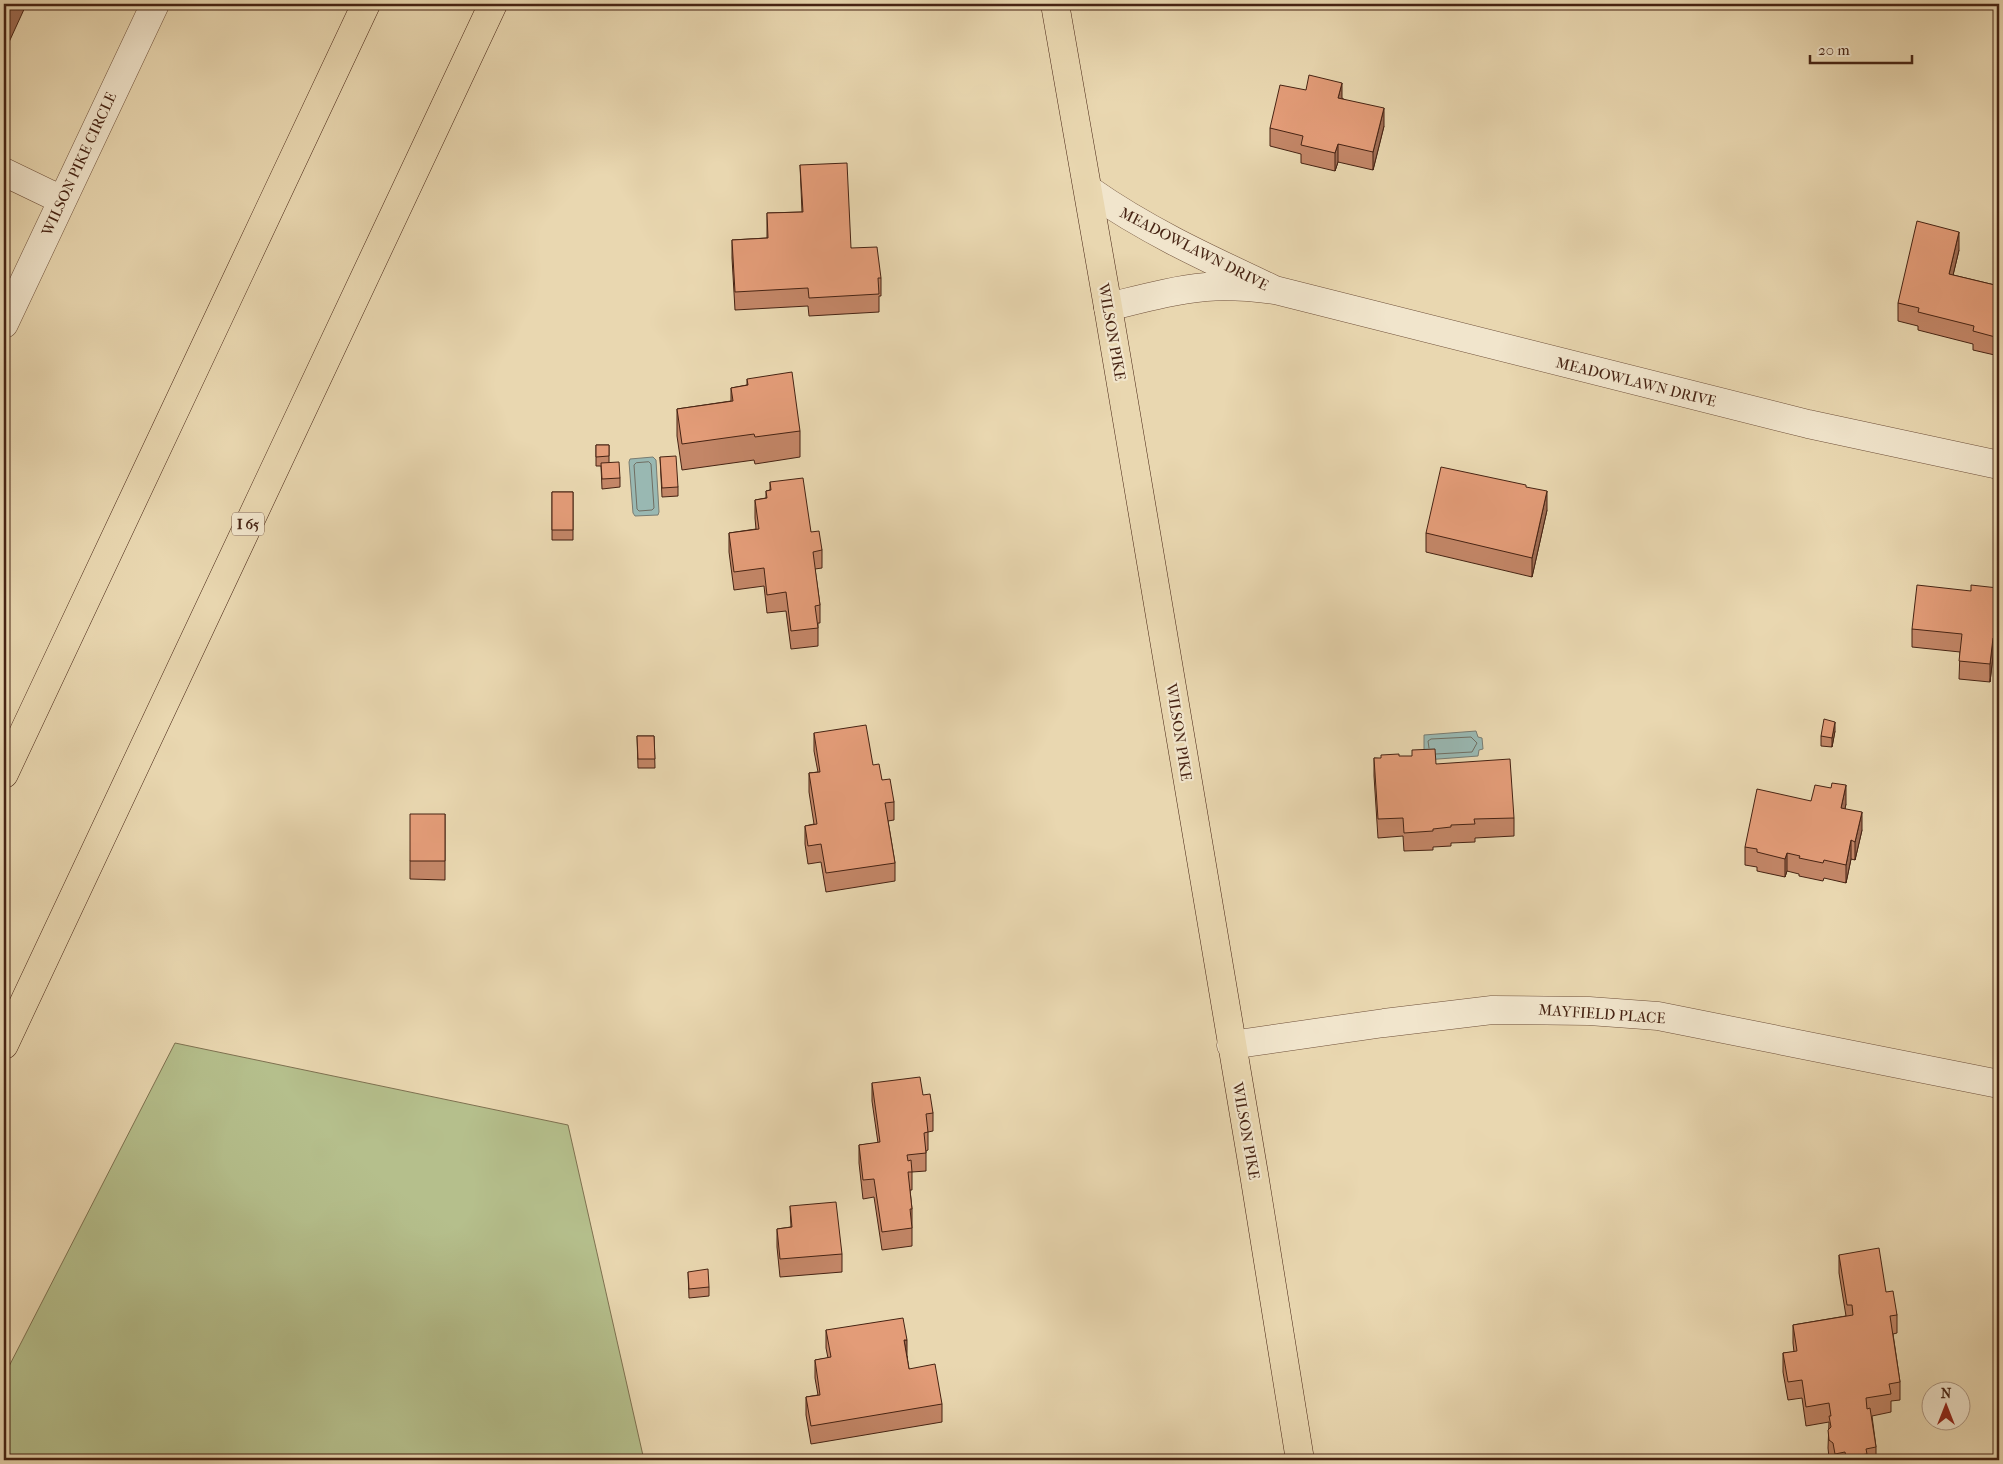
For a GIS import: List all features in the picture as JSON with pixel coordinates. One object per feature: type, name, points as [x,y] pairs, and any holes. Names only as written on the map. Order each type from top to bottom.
[{"type":"main road","points":[[4,774],[366,4]]},
{"type":"main road","name":"I 65","points":[[4,1045],[493,4]]},
{"type":"main road","name":"WILSON PIKE","points":[[1055,4],[1089,190],[1300,1460]]},
{"type":"street","name":"WILSON PIKE CIRCLE","points":[[4,324],[155,4]]},
{"type":"street","points":[[4,172],[62,200]]},
{"type":"street","name":"MEADOWLAWN DRIVE","points":[[1089,190],[1127,216],[1169,240],[1275,290]]},
{"type":"street","name":"MEADOWLAWN DRIVE","points":[[1108,307],[1177,290],[1207,287],[1244,287],[1275,290],[1808,424],[1999,465]]},
{"type":"street","name":"MAYFIELD PLACE","points":[[1231,1045],[1492,1010],[1589,1011],[1658,1016],[1999,1084]]},
{"type":"green space","points":[[175,1043],[568,1125],[644,1460],[4,1460],[4,1376]]},
{"type":"water","points":[[653,457],[656,460],[659,512],[658,515],[635,516],[633,513],[629,462],[630,459]]},
{"type":"water","points":[[1476,731],[1478,737],[1482,738],[1483,749],[1479,750],[1478,756],[1425,760],[1424,735]]},
{"type":"building","points":[[4,4],[11,4],[4,18]]},
{"type":"building","points":[[1309,75],[1342,83],[1338,98],[1384,108],[1373,152],[1338,144],[1335,153],[1301,145],[1303,136],[1270,128],[1280,85],[1306,90]]},
{"type":"building","points":[[847,163],[851,248],[877,247],[881,278],[878,278],[879,294],[809,298],[808,288],[735,292],[732,240],[768,238],[767,213],[803,212],[800,165]]},
{"type":"building","points":[[1917,221],[1959,232],[1949,274],[1999,286],[1999,338],[1973,331],[1974,326],[1918,312],[1919,308],[1898,303]]},
{"type":"building","points":[[792,372],[800,431],[755,437],[754,434],[682,444],[677,409],[733,401],[731,388],[748,385],[747,379]]},
{"type":"building","points":[[596,445],[609,445],[609,456],[596,457]]},
{"type":"building","points":[[676,456],[678,487],[662,488],[660,457]]},
{"type":"building","points":[[619,462],[620,478],[602,479],[601,463]]},
{"type":"building","points":[[1441,467],[1547,491],[1532,558],[1426,533]]},
{"type":"building","points":[[803,478],[811,532],[819,531],[822,550],[813,552],[820,605],[815,606],[818,628],[791,631],[786,592],[767,595],[764,568],[734,572],[729,533],[759,529],[755,500],[767,498],[766,491],[771,490],[770,482]]},
{"type":"building","points":[[552,492],[573,492],[573,530],[552,530]]},
{"type":"building","points":[[1999,581],[1999,638],[1993,638],[1990,664],[1959,661],[1962,634],[1912,629],[1917,585],[1971,591],[1971,585],[1998,588]]},
{"type":"building","points":[[1824,719],[1835,722],[1832,738],[1821,736]]},
{"type":"building","points":[[866,725],[873,765],[879,764],[882,780],[890,779],[894,802],[885,803],[895,863],[826,873],[821,844],[808,846],[805,826],[817,824],[809,773],[820,772],[814,733]]},
{"type":"building","points":[[637,736],[654,736],[655,759],[638,759]]},
{"type":"building","points":[[1435,749],[1436,764],[1510,759],[1514,818],[1474,819],[1475,824],[1451,825],[1451,827],[1433,829],[1433,831],[1404,833],[1403,818],[1378,819],[1374,758],[1381,758],[1381,755],[1399,754],[1399,756],[1412,756],[1412,750]]},
{"type":"building","points":[[1832,783],[1846,785],[1841,808],[1862,812],[1855,842],[1851,840],[1846,865],[1824,860],[1823,863],[1799,858],[1800,856],[1787,853],[1785,859],[1757,852],[1757,849],[1745,847],[1757,789],[1811,801],[1815,785],[1831,788]]},
{"type":"building","points":[[410,814],[445,814],[445,861],[410,861]]},
{"type":"building","points":[[920,1077],[923,1095],[930,1094],[933,1113],[926,1114],[928,1132],[924,1133],[926,1153],[907,1155],[908,1161],[911,1160],[912,1172],[908,1172],[912,1228],[882,1232],[874,1179],[863,1180],[859,1145],[880,1142],[872,1083]]},
{"type":"building","points":[[836,1202],[842,1254],[780,1259],[777,1229],[792,1227],[790,1206]]},
{"type":"building","points":[[1879,1248],[1886,1292],[1893,1291],[1897,1315],[1890,1316],[1900,1382],[1889,1384],[1891,1394],[1866,1398],[1867,1409],[1870,1408],[1876,1447],[1866,1449],[1867,1454],[1846,1457],[1845,1452],[1835,1454],[1833,1443],[1829,1440],[1828,1430],[1831,1427],[1829,1416],[1831,1416],[1829,1403],[1806,1407],[1802,1380],[1788,1382],[1783,1353],[1797,1351],[1793,1325],[1853,1315],[1852,1305],[1847,1305],[1839,1255]]},
{"type":"building","points":[[708,1269],[709,1287],[689,1289],[688,1272]]},
{"type":"building","points":[[903,1318],[907,1340],[904,1340],[909,1369],[935,1364],[942,1404],[811,1426],[806,1397],[820,1395],[815,1360],[831,1357],[826,1330]]}]
